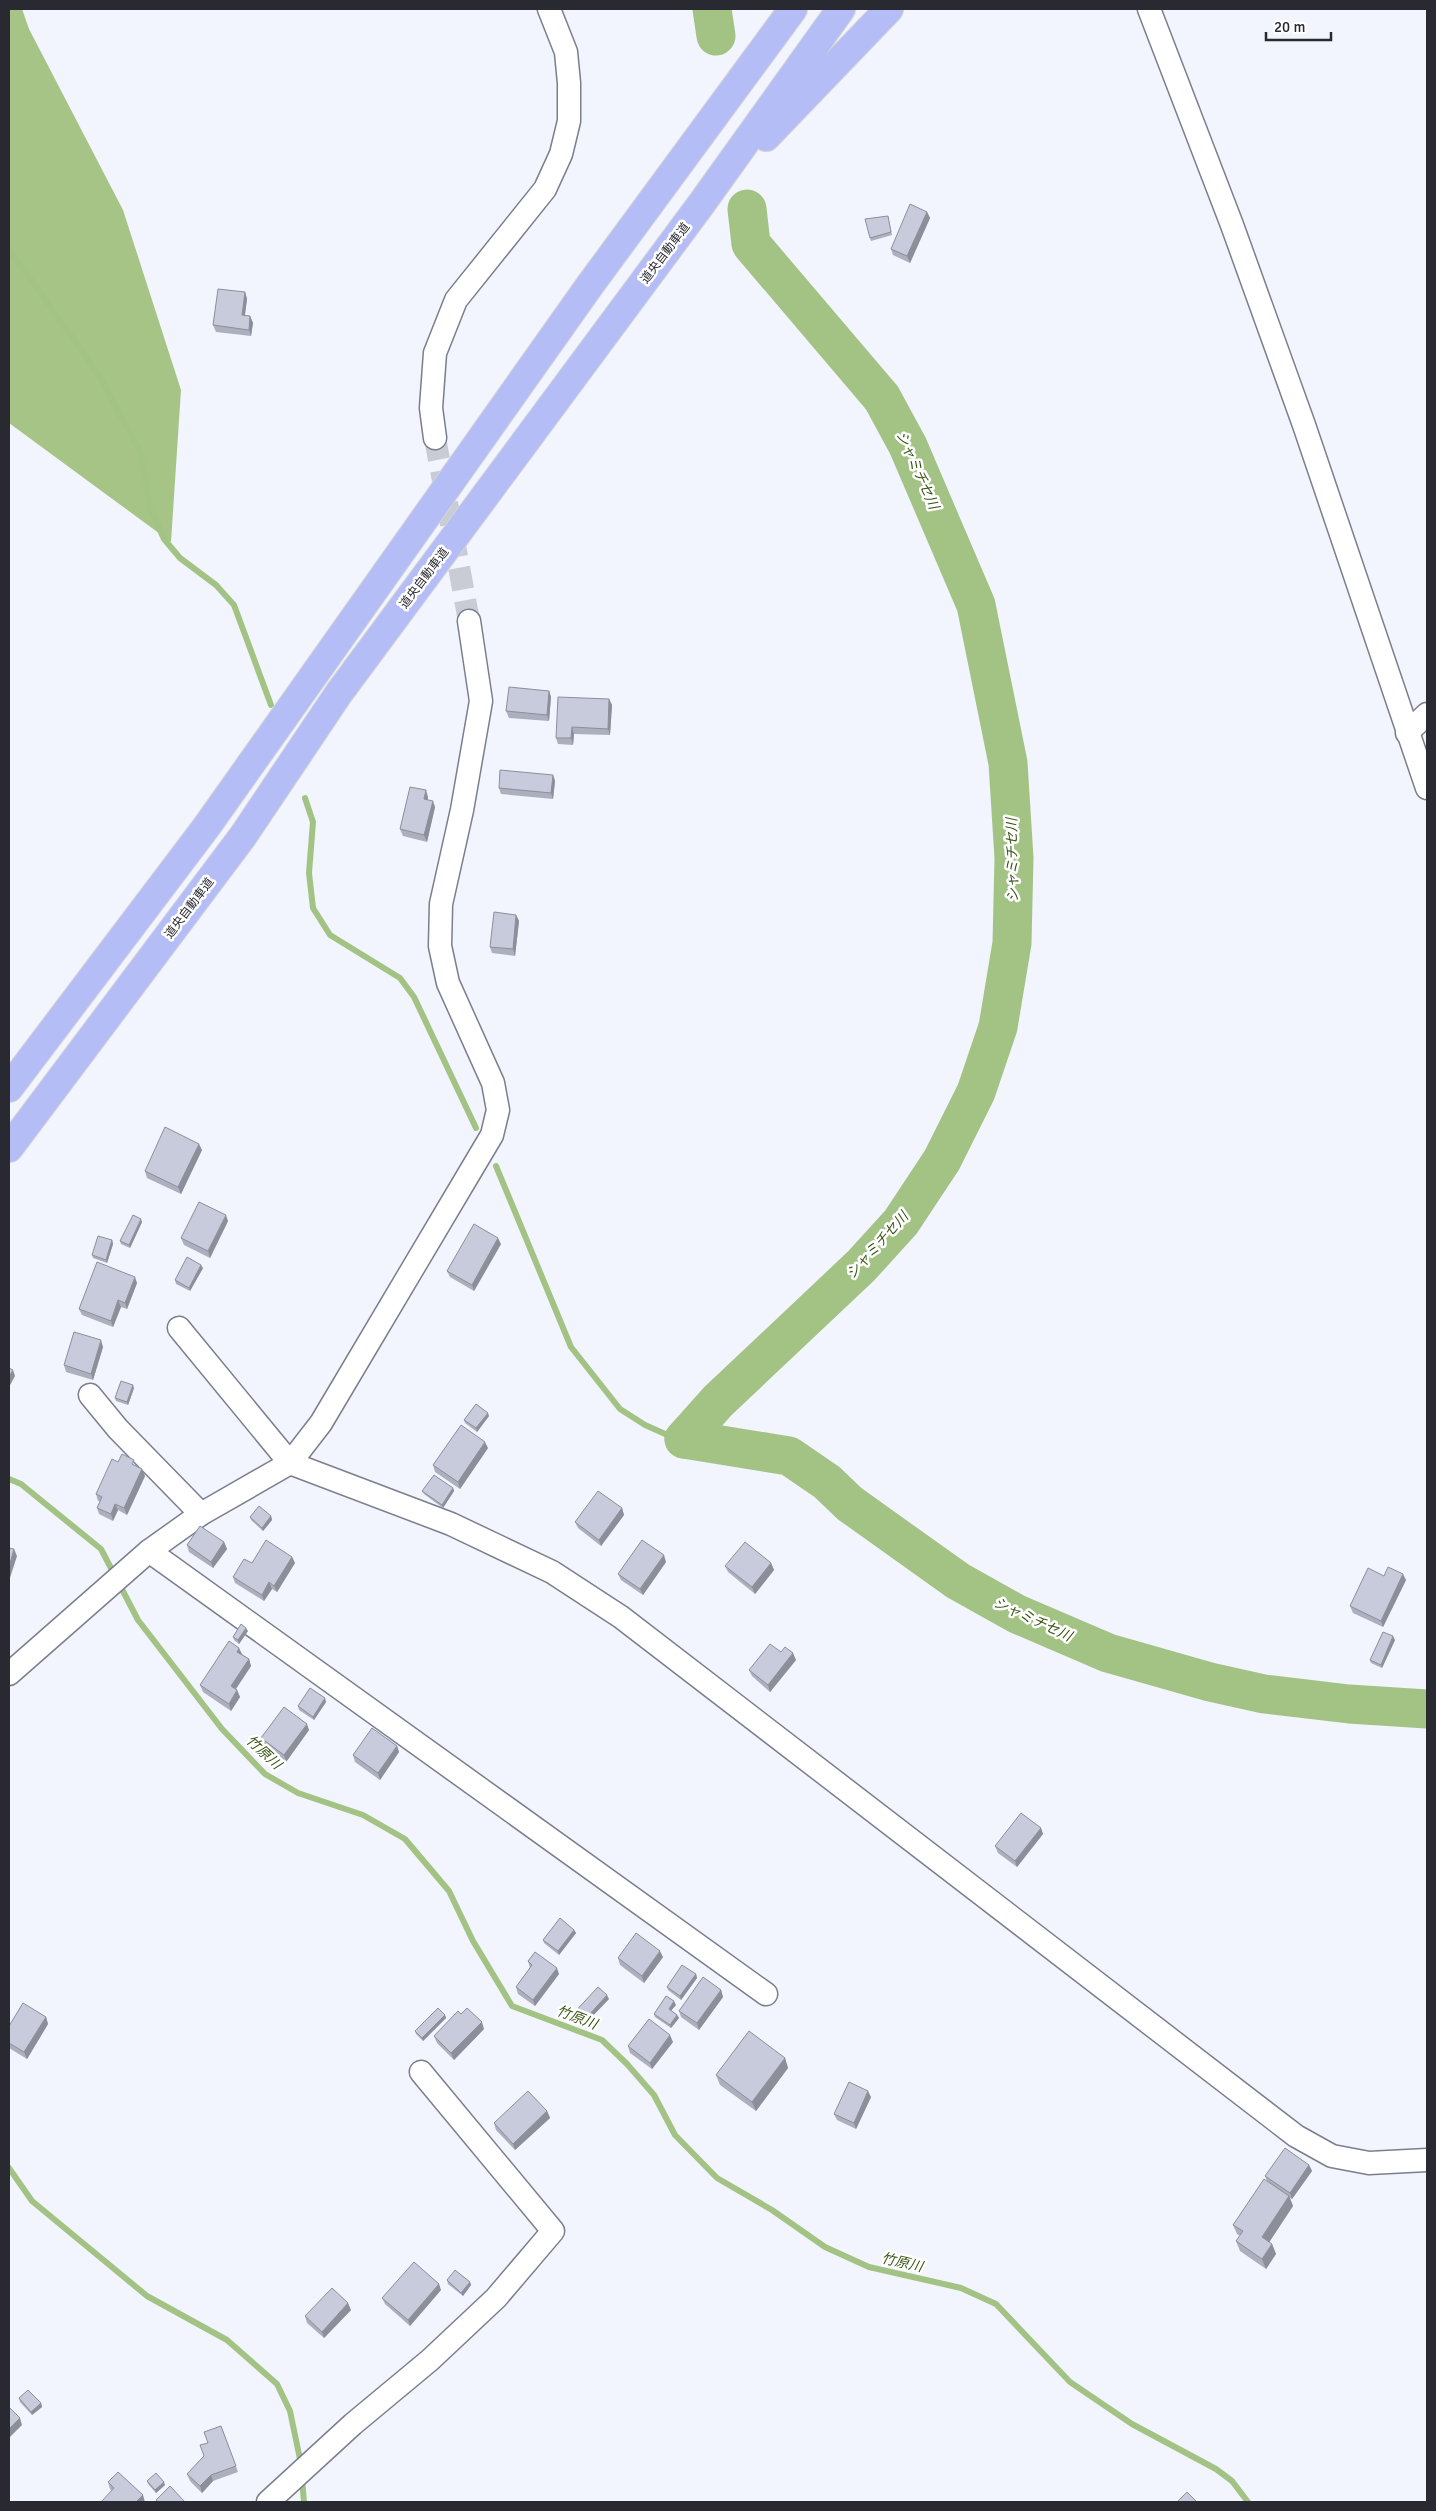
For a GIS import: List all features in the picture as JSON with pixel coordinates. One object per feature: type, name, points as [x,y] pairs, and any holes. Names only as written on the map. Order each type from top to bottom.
[{"type":"highway","points":[[9,1088],[207,826],[590,284],[776,9]]},
{"type":"highway","points":[[590,284],[793,9]]},
{"type":"highway","name":"道央自動車道","points":[[9,1148],[244,836],[339,693],[702,203],[840,9]]},
{"type":"highway","points":[[702,203],[890,9]]},
{"type":"street","points":[[435,438],[431,408],[435,353],[456,300],[545,189],[561,154],[569,121],[569,82],[566,52],[549,9]]},
{"type":"street","points":[[1149,9],[1232,225],[1304,425],[1427,788]]},
{"type":"street","points":[[9,1674],[149,1551],[201,1514],[290,1463],[320,1423],[492,1135],[498,1110],[493,1083],[448,983],[440,946],[441,904],[462,810],[481,701],[469,621]]},
{"type":"street","points":[[1407,733],[1427,714]]},
{"type":"street","points":[[180,1328],[290,1463],[450,1524],[552,1572],[621,1617],[1296,2136],[1332,2156],[1369,2163],[1427,2160]]},
{"type":"street","points":[[90,1395],[118,1429],[201,1514]]},
{"type":"street","points":[[149,1551],[766,1994]]},
{"type":"street","points":[[268,2502],[353,2424],[430,2360],[489,2304],[553,2232],[421,2072]]},
{"type":"green space","points":[[9,9],[22,9],[29,29],[123,210],[181,390],[171,542],[9,423]]},
{"type":"building","points":[[910,204],[927,212],[907,256],[891,249]]},
{"type":"building","points":[[888,216],[891,232],[870,238],[865,219]]},
{"type":"building","points":[[218,289],[245,292],[242,315],[250,316],[249,330],[213,325]]},
{"type":"building","points":[[509,687],[549,691],[547,715],[506,711]]},
{"type":"building","points":[[558,697],[609,699],[608,729],[572,727],[571,738],[556,738]]},
{"type":"building","points":[[500,770],[553,775],[551,793],[499,788]]},
{"type":"building","points":[[410,787],[426,790],[424,799],[433,801],[424,835],[400,829]]},
{"type":"building","points":[[494,912],[516,915],[513,949],[490,947]]},
{"type":"building","points":[[165,1127],[199,1144],[178,1187],[145,1171]]},
{"type":"building","points":[[199,1202],[226,1215],[208,1251],[181,1238]]},
{"type":"building","points":[[133,1215],[141,1219],[129,1245],[120,1241]]},
{"type":"building","points":[[474,1224],[498,1238],[472,1285],[447,1271]]},
{"type":"building","points":[[98,1236],[112,1240],[106,1260],[92,1255]]},
{"type":"building","points":[[187,1257],[201,1265],[189,1288],[175,1280]]},
{"type":"building","points":[[97,1262],[135,1277],[125,1303],[118,1300],[111,1321],[79,1309]]},
{"type":"building","points":[[74,1332],[101,1340],[91,1374],[64,1365]]},
{"type":"building","points":[[9,1368],[13,1370],[9,1376]]},
{"type":"building","points":[[121,1381],[133,1385],[127,1402],[115,1398]]},
{"type":"building","points":[[476,1404],[488,1413],[476,1428],[464,1420]]},
{"type":"building","points":[[461,1425],[485,1442],[458,1482],[433,1465]]},
{"type":"building","points":[[122,1454],[134,1460],[132,1464],[142,1469],[124,1508],[115,1504],[111,1514],[97,1508],[102,1497],[96,1494],[112,1459],[118,1462]]},
{"type":"building","points":[[434,1475],[453,1488],[442,1505],[422,1491]]},
{"type":"building","points":[[598,1491],[622,1508],[599,1540],[575,1522]]},
{"type":"building","points":[[259,1506],[271,1516],[262,1528],[250,1517]]},
{"type":"building","points":[[200,1526],[224,1542],[211,1562],[187,1545]]},
{"type":"building","points":[[266,1540],[292,1557],[274,1586],[269,1582],[262,1595],[233,1577],[244,1559],[252,1563]]},
{"type":"building","points":[[642,1540],[664,1555],[640,1589],[618,1574]]},
{"type":"building","points":[[745,1542],[771,1563],[752,1587],[725,1566]]},
{"type":"building","points":[[9,1548],[14,1549],[9,1567]]},
{"type":"building","points":[[1388,1567],[1403,1574],[1381,1621],[1350,1606],[1368,1568],[1384,1576]]},
{"type":"building","points":[[241,1624],[246,1628],[238,1640],[233,1637]]},
{"type":"building","points":[[1383,1632],[1393,1636],[1381,1665],[1370,1660]]},
{"type":"building","points":[[229,1641],[239,1648],[237,1652],[249,1659],[231,1686],[237,1690],[229,1704],[200,1685]]},
{"type":"building","points":[[770,1644],[781,1652],[785,1647],[793,1653],[768,1685],[749,1670]]},
{"type":"building","points":[[310,1688],[325,1698],[313,1717],[298,1706]]},
{"type":"building","points":[[284,1707],[307,1724],[284,1755],[261,1738]]},
{"type":"building","points":[[372,1728],[397,1746],[378,1773],[353,1755]]},
{"type":"building","points":[[1021,1813],[1041,1828],[1015,1861],[995,1846]]},
{"type":"building","points":[[560,1918],[574,1930],[558,1951],[543,1940]]},
{"type":"building","points":[[636,1933],[660,1951],[642,1976],[618,1958]]},
{"type":"building","points":[[535,1952],[557,1968],[533,2000],[516,1987],[532,1965],[528,1961]]},
{"type":"building","points":[[682,1965],[696,1974],[680,1996],[667,1987]]},
{"type":"building","points":[[703,1977],[721,1990],[697,2023],[679,2011]]},
{"type":"building","points":[[598,1987],[607,1995],[580,2025],[570,2017]]},
{"type":"building","points":[[666,1996],[674,2001],[669,2009],[677,2015],[670,2025],[654,2014]]},
{"type":"building","points":[[23,2003],[46,2017],[24,2052],[9,2043],[9,2026]]},
{"type":"building","points":[[438,2008],[445,2015],[422,2038],[415,2031]]},
{"type":"building","points":[[467,2008],[482,2022],[451,2053],[434,2036],[458,2011],[461,2014]]},
{"type":"building","points":[[649,2019],[670,2035],[650,2063],[628,2046]]},
{"type":"building","points":[[749,2031],[785,2058],[752,2102],[716,2075]]},
{"type":"building","points":[[849,2082],[868,2091],[854,2123],[834,2114]]},
{"type":"building","points":[[528,2091],[547,2111],[513,2144],[494,2123]]},
{"type":"building","points":[[1285,2148],[1309,2165],[1290,2193],[1265,2176]]},
{"type":"building","points":[[1264,2179],[1289,2196],[1262,2237],[1272,2244],[1262,2259],[1236,2241],[1243,2231],[1233,2225]]},
{"type":"building","points":[[414,2262],[439,2284],[408,2320],[382,2298]]},
{"type":"building","points":[[455,2270],[470,2282],[461,2293],[447,2280]]},
{"type":"building","points":[[332,2288],[348,2303],[322,2332],[305,2316]]},
{"type":"building","points":[[28,2390],[41,2403],[31,2412],[19,2398]]},
{"type":"building","points":[[9,2407],[20,2418],[9,2429]]},
{"type":"building","points":[[221,2426],[236,2466],[211,2475],[200,2486],[187,2474],[204,2456],[200,2445],[208,2443],[204,2432]]},
{"type":"building","points":[[118,2472],[143,2495],[136,2502],[101,2502],[114,2488],[108,2482]]},
{"type":"building","points":[[156,2473],[164,2482],[155,2490],[147,2481]]},
{"type":"building","points":[[170,2486],[185,2502],[158,2502],[156,2500]]},
{"type":"building","points":[[1187,2492],[1197,2502],[1177,2502]]},
{"type":"waterway","name":"シャミチセ川","points":[[712,9],[716,36]]},
{"type":"waterway","name":"シャミチセ川","points":[[684,1439],[718,1401],[861,1266],[901,1222],[942,1160],[976,1092],[998,1027],[1012,943],[1014,858],[1008,763],[976,605],[908,446],[882,398],[751,244],[747,209]]},
{"type":"waterway","points":[[9,249],[97,372],[141,453],[150,508],[164,539],[180,558],[216,585],[234,605],[271,705]]},
{"type":"waterway","points":[[305,798],[313,822],[309,873],[313,908],[330,935],[400,978],[414,997],[476,1128]]},
{"type":"waterway","points":[[496,1166],[571,1347],[620,1409],[645,1425],[672,1437],[684,1439]]},
{"type":"waterway","name":"シャミチセ川","points":[[684,1439],[789,1456],[827,1482],[850,1504],[958,1581],[1017,1614],[1108,1653],[1210,1682],[1264,1694],[1349,1704],[1427,1709]]},
{"type":"waterway","name":"竹原川","points":[[9,1479],[21,1484],[101,1549],[138,1620],[222,1729],[265,1774],[298,1793],[363,1815],[405,1839],[449,1891],[473,1941],[512,2006],[602,2040],[627,2064],[654,2095],[675,2135],[717,2178],[772,2210],[825,2247],[869,2267],[961,2288],[996,2304],[1070,2382],[1132,2424],[1216,2469],[1232,2481],[1248,2502]]},
{"type":"waterway","points":[[9,2168],[32,2201],[147,2296],[227,2340],[277,2384],[290,2411],[301,2464]]},
{"type":"waterway","points":[[302,2479],[304,2502]]},
{"type":"tunnel","points":[[435,438],[469,621]]}]
